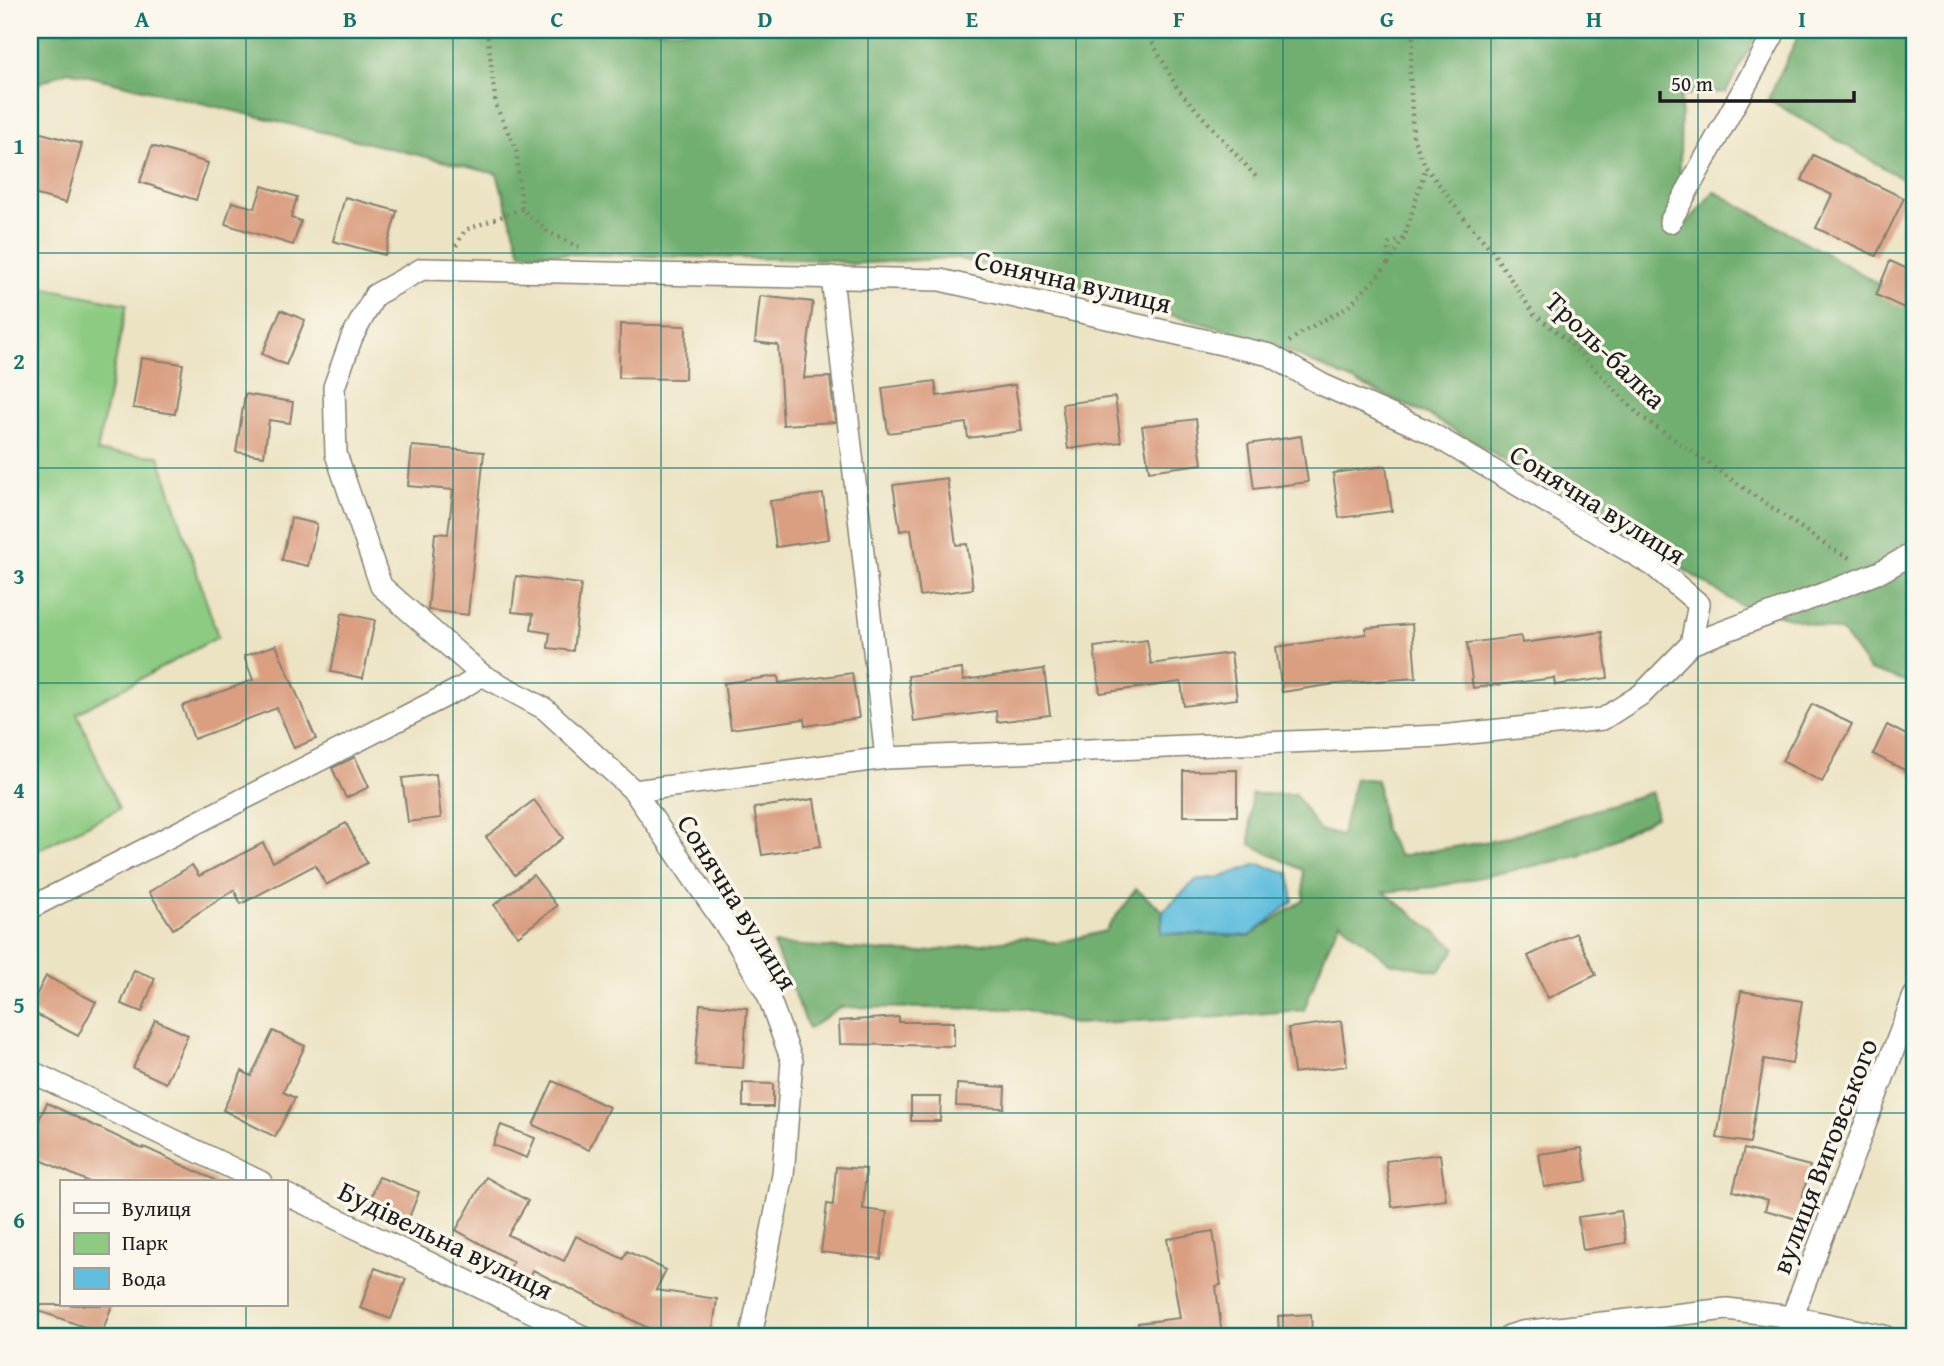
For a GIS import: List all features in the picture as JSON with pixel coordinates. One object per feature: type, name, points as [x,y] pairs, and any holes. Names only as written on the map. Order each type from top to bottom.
[{"type":"street","points":[[1670,222],[1776,30]]},
{"type":"street","name":"Сонячна вулиця","points":[[634,791],[886,758],[1441,736],[1603,719],[1642,694],[1691,644],[1699,604],[1654,566],[1427,431],[1321,384],[1270,355],[940,280],[422,269],[375,295],[352,337],[334,387],[336,454],[381,586],[481,676],[545,709],[634,791],[737,942],[768,995],[792,1061],[783,1175],[751,1336]]},
{"type":"street","points":[[832,277],[886,758]]},
{"type":"street","points":[[1691,644],[1880,572],[1914,553]]},
{"type":"street","points":[[30,908],[481,676]]},
{"type":"street","name":"вулиця Виговського","points":[[1790,1327],[1914,996]]},
{"type":"street","points":[[30,1071],[257,1180]]},
{"type":"street","name":"Будівельна вулиця","points":[[287,1195],[582,1336]]},
{"type":"street","points":[[1509,1336],[1522,1332],[1727,1309],[1790,1327],[1884,1336]]},
{"type":"path","points":[[485,30],[496,106],[516,149],[522,209],[548,232],[582,248]]},
{"type":"path","points":[[1146,30],[1177,88],[1258,179]]},
{"type":"path","name":"Троль-балка","points":[[1414,30],[1410,69],[1413,138],[1426,167],[1490,248],[1534,314],[1566,339],[1639,415],[1833,550],[1880,572]]},
{"type":"path","points":[[1270,355],[1302,332],[1348,307],[1387,265],[1404,238],[1426,167]]},
{"type":"path","points":[[455,247],[465,230],[522,209]]},
{"type":"path","points":[[1387,265],[1389,244],[1404,238]]},
{"type":"green space","points":[[30,30],[1759,30],[1726,92],[1681,95],[1679,233],[1714,191],[1864,275],[1914,307],[1914,684],[1869,670],[1842,632],[1738,604],[1620,529],[1428,415],[1261,339],[956,258],[851,264],[829,260],[521,253],[497,174],[68,71],[30,87]]},
{"type":"green space","points":[[1801,30],[1914,30],[1914,184],[1768,99]]},
{"type":"green space","points":[[30,285],[127,304],[97,452],[159,456],[218,637],[77,713],[119,809],[30,854]]},
{"type":"green space","points":[[1355,778],[1377,780],[1384,830],[1399,856],[1502,839],[1652,792],[1656,817],[1580,856],[1434,887],[1384,892],[1456,948],[1439,972],[1389,962],[1340,922],[1304,1010],[1073,1024],[1025,1009],[840,1007],[809,1029],[773,944],[919,953],[1023,938],[1057,943],[1105,931],[1136,889],[1163,911],[1161,933],[1250,936],[1304,899],[1303,870],[1250,844],[1251,794],[1295,794],[1319,830],[1341,836]]},
{"type":"water","points":[[1258,864],[1289,873],[1293,901],[1250,936],[1161,933],[1163,911],[1196,880],[1222,877]]},
{"type":"building","points":[[30,130],[82,144],[66,203],[30,193],[36,167],[30,165]]},
{"type":"building","points":[[152,146],[208,163],[196,200],[140,182]]},
{"type":"building","points":[[1813,155],[1904,198],[1876,256],[1816,228],[1832,195],[1802,180]]},
{"type":"building","points":[[262,186],[297,197],[291,218],[301,221],[293,245],[225,224],[232,202],[255,208]]},
{"type":"building","points":[[345,197],[397,211],[385,255],[333,241]]},
{"type":"building","points":[[1890,261],[1914,272],[1914,284],[1904,308],[1876,295]]},
{"type":"building","points":[[760,296],[813,302],[804,378],[830,377],[835,422],[783,425],[778,345],[755,342]]},
{"type":"building","points":[[281,310],[305,320],[286,365],[262,354]]},
{"type":"building","points":[[620,324],[686,326],[685,379],[619,378]]},
{"type":"building","points":[[141,358],[183,364],[175,414],[133,408]]},
{"type":"building","points":[[935,381],[937,396],[1015,385],[1022,431],[968,438],[966,423],[888,433],[882,388]]},
{"type":"building","points":[[245,394],[293,402],[290,423],[269,420],[264,456],[236,452]]},
{"type":"building","points":[[1115,397],[1121,442],[1068,449],[1062,404]]},
{"type":"building","points":[[1196,419],[1202,464],[1149,471],[1142,426]]},
{"type":"building","points":[[1301,436],[1308,482],[1254,489],[1248,444]]},
{"type":"building","points":[[412,446],[484,452],[468,615],[428,610],[435,533],[448,534],[453,490],[408,486]]},
{"type":"building","points":[[1386,466],[1392,511],[1339,518],[1333,473]]},
{"type":"building","points":[[947,478],[956,545],[967,544],[973,589],[920,596],[911,529],[900,531],[893,485]]},
{"type":"building","points":[[823,494],[829,539],[776,547],[770,501]]},
{"type":"building","points":[[291,518],[317,524],[308,566],[282,560]]},
{"type":"building","points":[[516,576],[581,584],[573,651],[548,648],[550,633],[531,630],[533,614],[512,612]]},
{"type":"building","points":[[342,613],[375,620],[363,678],[331,672]]},
{"type":"building","points":[[1412,624],[1416,678],[1335,684],[1282,692],[1276,647],[1366,634],[1366,628]]},
{"type":"building","points":[[1602,632],[1608,678],[1555,685],[1554,678],[1473,688],[1467,643],[1521,636],[1522,643]]},
{"type":"building","points":[[1147,640],[1151,664],[1231,653],[1237,699],[1184,706],[1181,682],[1100,693],[1094,647]]},
{"type":"building","points":[[276,645],[316,739],[294,748],[277,708],[194,739],[182,706],[253,680],[244,656]]},
{"type":"building","points":[[962,669],[963,680],[1044,669],[1050,715],[997,722],[996,711],[914,722],[908,676]]},
{"type":"building","points":[[852,673],[859,718],[805,726],[804,719],[731,729],[724,683],[778,676],[779,683]]},
{"type":"building","points":[[1812,704],[1852,724],[1822,782],[1782,761]]},
{"type":"building","points":[[1887,725],[1914,739],[1914,775],[1873,754]]},
{"type":"building","points":[[355,757],[369,787],[346,798],[332,768]]},
{"type":"building","points":[[1237,770],[1237,816],[1183,816],[1183,771]]},
{"type":"building","points":[[436,774],[441,818],[408,822],[402,778]]},
{"type":"building","points":[[814,799],[821,846],[762,855],[754,808]]},
{"type":"building","points":[[534,800],[563,838],[515,875],[486,837]]},
{"type":"building","points":[[346,823],[367,863],[326,885],[315,865],[241,904],[234,890],[173,929],[149,892],[192,865],[199,876],[263,843],[273,862]]},
{"type":"building","points":[[533,875],[557,906],[518,936],[494,905]]},
{"type":"building","points":[[1576,933],[1596,975],[1548,998],[1528,956]]},
{"type":"building","points":[[134,970],[155,978],[142,1012],[121,1004]]},
{"type":"building","points":[[46,976],[96,1002],[78,1036],[30,1011]]},
{"type":"building","points":[[1741,991],[1802,1001],[1792,1064],[1764,1059],[1750,1143],[1717,1138]]},
{"type":"building","points":[[700,1004],[747,1008],[743,1068],[695,1065]]},
{"type":"building","points":[[899,1017],[899,1022],[954,1022],[954,1046],[840,1044],[839,1021]]},
{"type":"building","points":[[155,1020],[188,1035],[166,1083],[133,1068]]},
{"type":"building","points":[[1341,1021],[1347,1066],[1294,1073],[1288,1028]]},
{"type":"building","points":[[273,1031],[305,1046],[283,1092],[295,1098],[275,1137],[223,1110],[242,1071],[251,1076]]},
{"type":"building","points":[[553,1081],[609,1107],[589,1150],[533,1125]]},
{"type":"building","points":[[743,1083],[773,1084],[773,1107],[743,1107]]},
{"type":"building","points":[[957,1084],[1005,1087],[1004,1108],[956,1106]]},
{"type":"building","points":[[911,1097],[941,1097],[940,1121],[911,1121]]},
{"type":"building","points":[[47,1103],[215,1180],[85,1180],[30,1155],[30,1138]]},
{"type":"building","points":[[501,1125],[535,1138],[527,1158],[493,1145]]},
{"type":"building","points":[[1582,1148],[1587,1181],[1544,1187],[1539,1154]]},
{"type":"building","points":[[1744,1149],[1810,1166],[1797,1219],[1765,1210],[1768,1200],[1733,1191]]},
{"type":"building","points":[[1440,1154],[1446,1200],[1392,1207],[1386,1161]]},
{"type":"building","points":[[836,1167],[866,1169],[863,1209],[887,1212],[881,1259],[821,1252],[827,1204],[833,1205]]},
{"type":"building","points":[[379,1177],[419,1192],[407,1223],[367,1208]]},
{"type":"building","points":[[486,1177],[528,1201],[508,1235],[564,1261],[576,1236],[623,1259],[627,1251],[666,1270],[656,1290],[717,1299],[712,1336],[664,1336],[533,1270],[527,1284],[507,1274],[513,1262],[456,1230]]},
{"type":"building","points":[[1621,1211],[1626,1243],[1583,1250],[1578,1217]]},
{"type":"building","points":[[1213,1231],[1221,1285],[1216,1286],[1222,1336],[1139,1336],[1138,1323],[1180,1318],[1167,1239]]},
{"type":"building","points":[[375,1268],[406,1279],[391,1319],[360,1308]]},
{"type":"building","points":[[31,1305],[112,1306],[102,1333],[30,1308]]},
{"type":"building","points":[[1311,1314],[1312,1336],[1279,1336],[1278,1316]]}]
